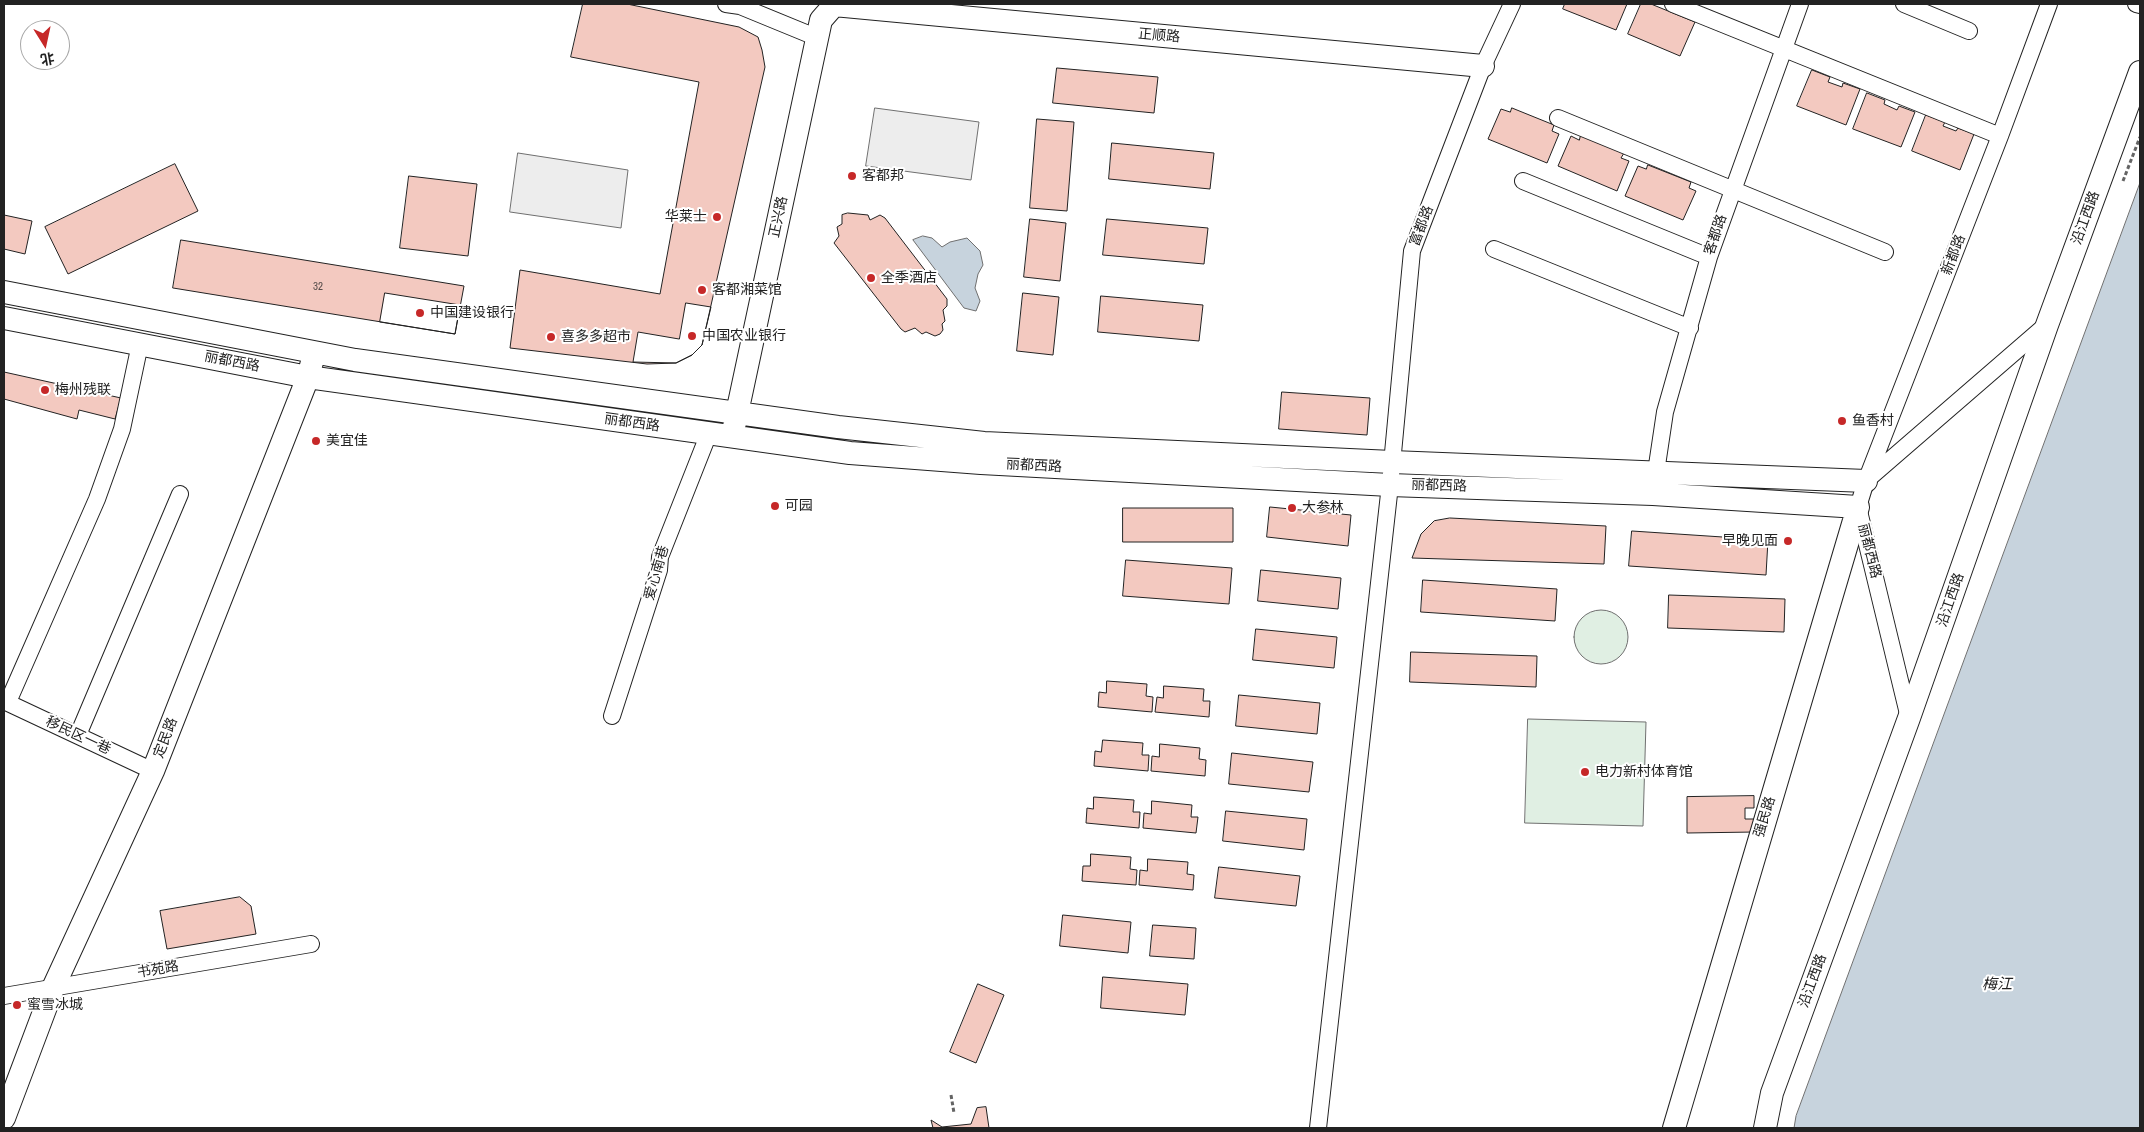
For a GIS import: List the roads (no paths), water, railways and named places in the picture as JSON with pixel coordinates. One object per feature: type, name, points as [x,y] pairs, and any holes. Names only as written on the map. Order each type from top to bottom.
[{"type":"main road","name":"正兴路","points":[[732,435],[821,20],[835,4]]},
{"type":"main road","name":"正顺路","points":[[835,4],[1483,66]]},
{"type":"main road","name":"沿江西路","points":[[1765,1128],[1772,1093],[1909,718],[2047,325],[2140,72]]},
{"type":"main road","name":"丽都西路","points":[[4,292],[314,353],[738,414],[984,443],[1866,481]]},
{"type":"main road","name":"丽都西路","points":[[4,318],[308,377],[850,452],[981,464],[1390,485],[1653,494],[1858,507]]},
{"type":"main road","name":"定民路","points":[[4,1118],[53,988],[153,771],[308,377],[314,353]]},
{"type":"main road","name":"强民路","points":[[1674,1128],[1858,507]]},
{"type":"street","points":[[726,4],[740,6],[818,38]]},
{"type":"street","name":"富都路","points":[[1318,1128],[1390,485],[1412,251],[1483,66],[1512,4]]},
{"type":"street","points":[[1673,4],[1784,47],[2000,136]]},
{"type":"street","name":"客都路","points":[[1656,472],[1665,412],[1709,257],[1800,4]]},
{"type":"street","points":[[1904,4],[1969,31]]},
{"type":"street","name":"新都路","points":[[1858,507],[1866,481],[2000,136],[2049,4]]},
{"type":"street","points":[[2136,4],[2140,5]]},
{"type":"street","points":[[1558,118],[1885,252]]},
{"type":"street","points":[[1523,182],[1709,257]]},
{"type":"street","points":[[1494,249],[1690,328]]},
{"type":"street","points":[[1866,481],[2047,325]]},
{"type":"street","points":[[6,702],[97,499],[122,429],[140,344]]},
{"type":"street","name":"爱心南巷","points":[[612,716],[659,570],[660,556],[710,433]]},
{"type":"street","points":[[78,735],[180,494]]},
{"type":"street","name":"丽都西路","points":[[1858,507],[1909,718]]},
{"type":"street","name":"移民区一巷","points":[[6,702],[153,771]]},
{"type":"street","name":"书苑路","points":[[4,996],[312,944]]},
{"type":"water","name":"梅江","points":[[2140,183],[2140,1128],[1794,1128],[1796,1116]]},
{"type":"water","points":[[923,236],[932,238],[942,247],[950,242],[967,238],[980,251],[983,265],[978,274],[975,288],[980,301],[976,311],[964,308],[913,240]]},
{"type":"place","name":"客都邦","points":[[852,176]]},
{"type":"place","name":"华莱士","points":[[717,217]]},
{"type":"place","name":"全季酒店","points":[[871,278]]},
{"type":"place","name":"客都湘菜馆","points":[[702,290]]},
{"type":"place","name":"中国建设银行","points":[[420,313]]},
{"type":"place","name":"中国农业银行","points":[[692,336]]},
{"type":"place","name":"喜多多超市","points":[[551,337]]},
{"type":"place","name":"梅州残联","points":[[45,390]]},
{"type":"place","name":"鱼香村","points":[[1842,421]]},
{"type":"place","name":"美宜佳","points":[[316,441]]},
{"type":"place","name":"可园","points":[[775,506]]},
{"type":"place","name":"大参林","points":[[1292,508]]},
{"type":"place","name":"早晚见面","points":[[1788,541]]},
{"type":"place","name":"电力新村体育馆","points":[[1585,772]]},
{"type":"place","name":"蜜雪冰城","points":[[17,1005]]}]
